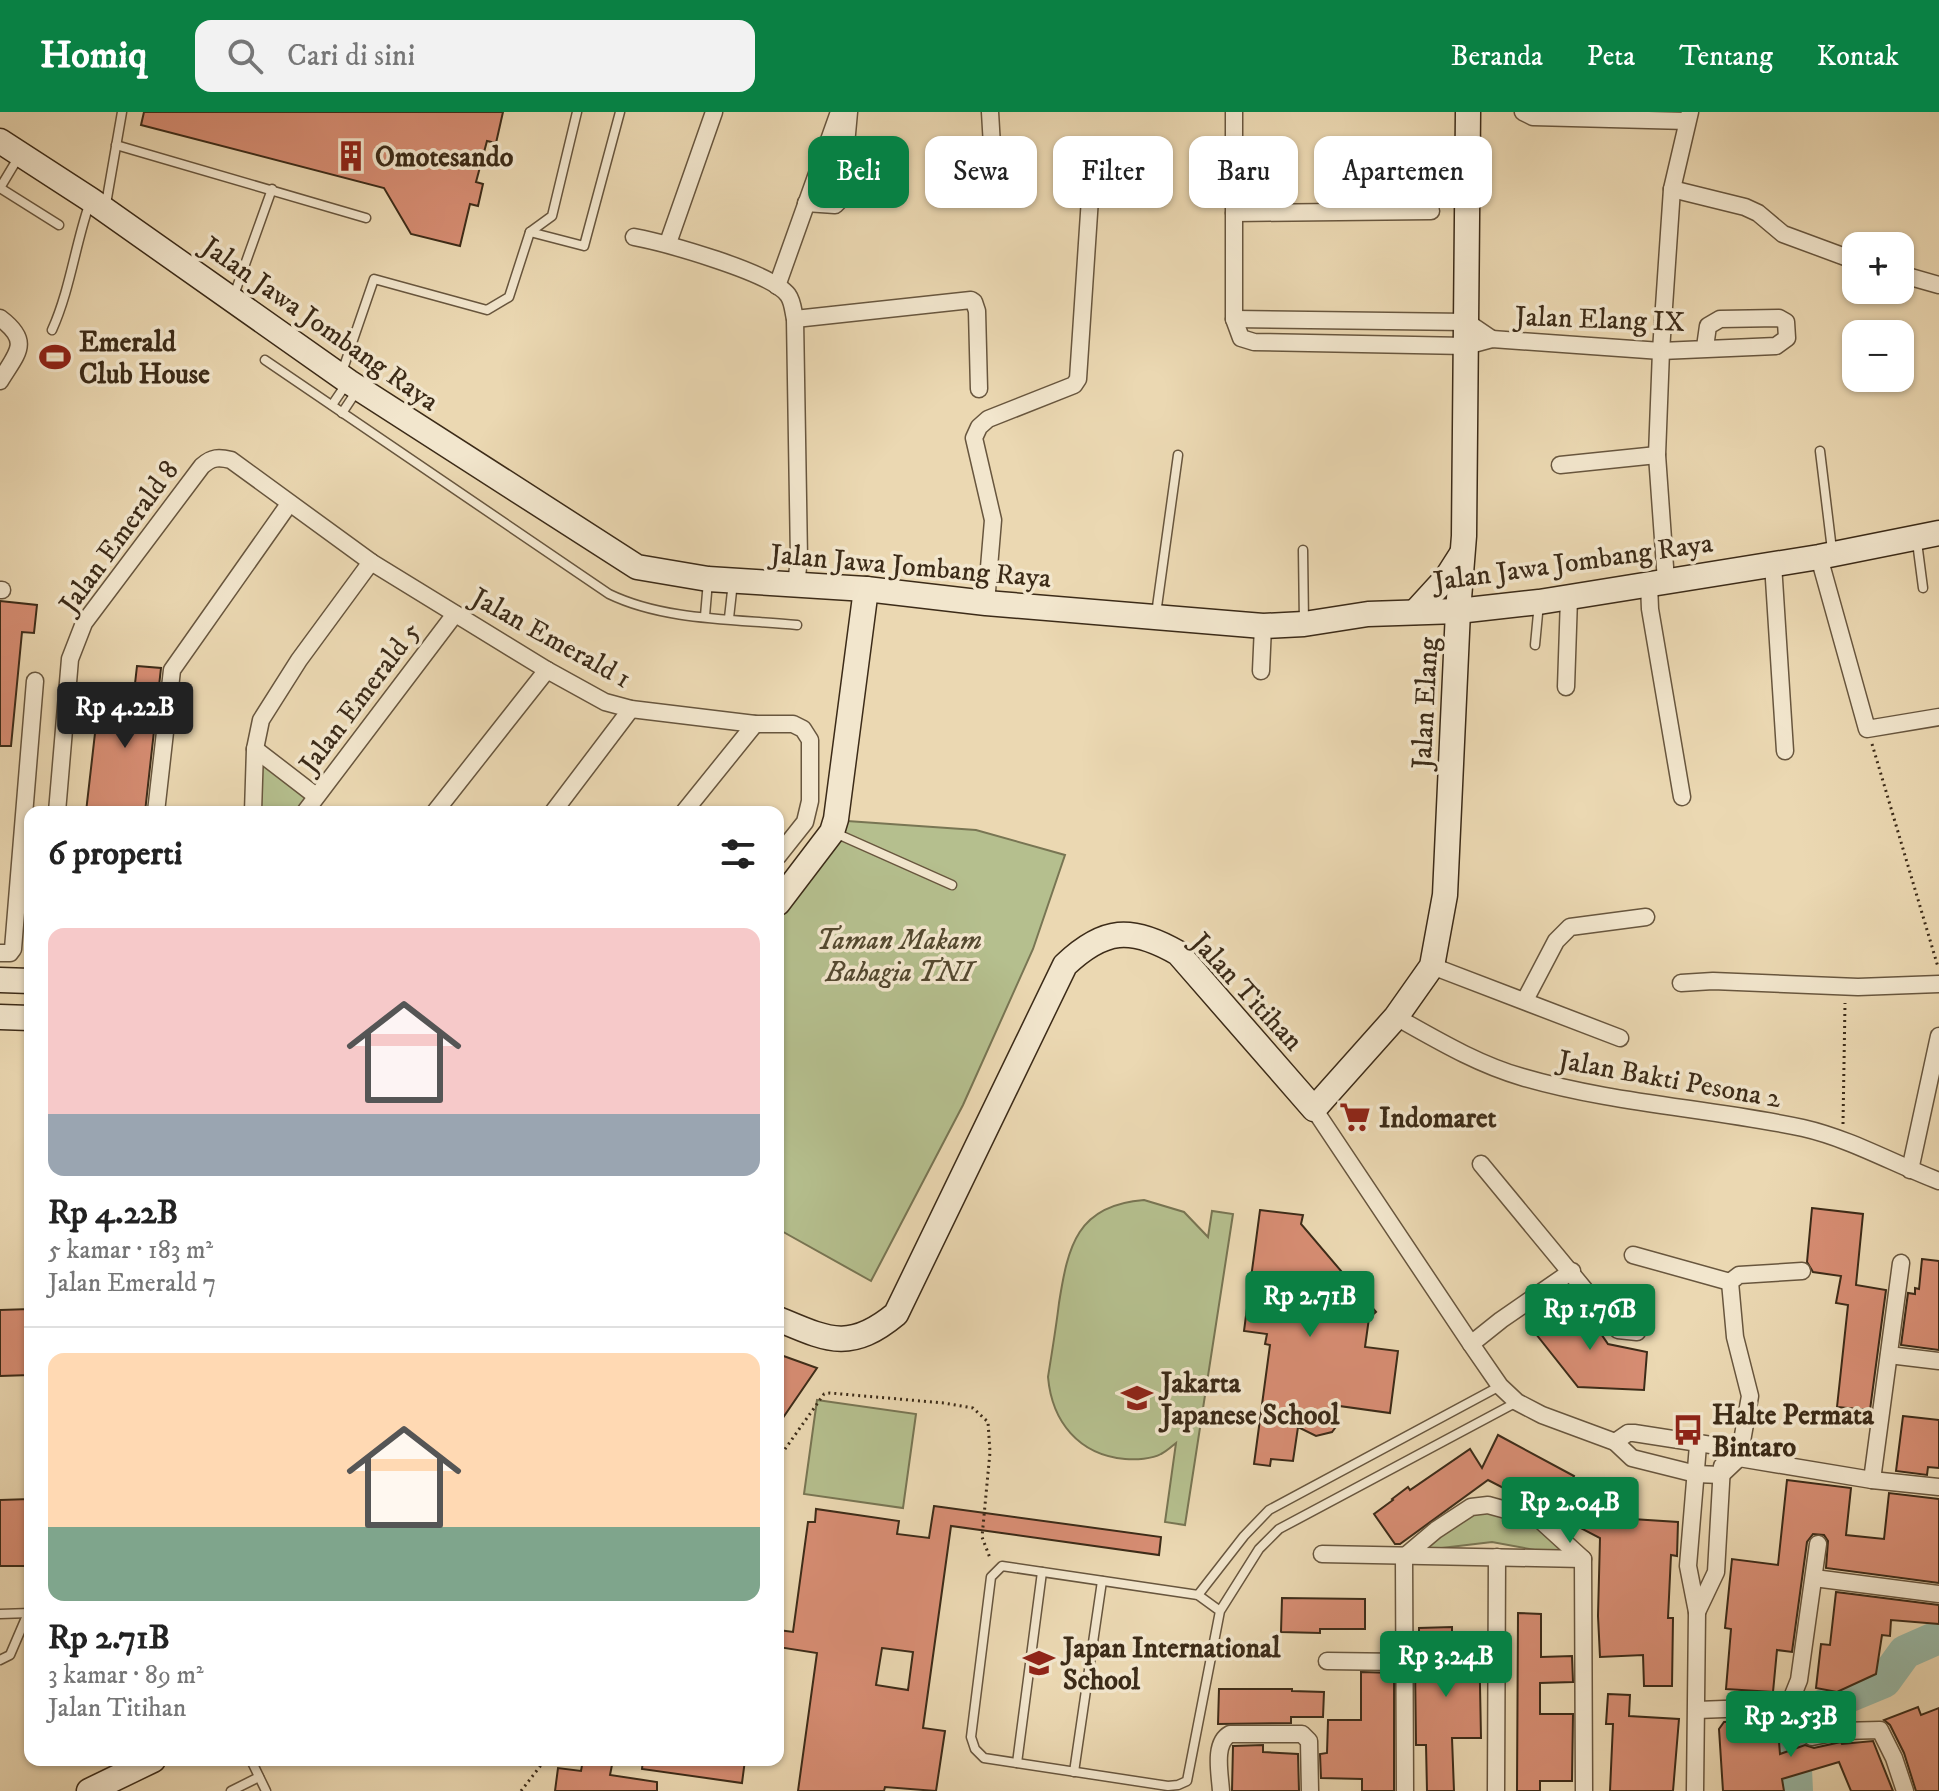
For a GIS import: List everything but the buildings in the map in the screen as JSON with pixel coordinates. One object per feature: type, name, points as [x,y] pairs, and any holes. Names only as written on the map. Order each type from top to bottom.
[{"type":"main road","name":"Jalan Elang","points":[[1314,1109],[1396,1017],[1432,966],[1445,895],[1462,552],[1468,112]]},
{"type":"main road","name":"Jalan Jawa Jombang Raya","points":[[10,147],[98,204],[349,382],[637,567],[708,579],[866,589],[986,603],[1263,626],[1304,624],[1368,614],[1458,611],[1569,598],[1826,556],[1928,535]]},
{"type":"main road","points":[[1415,612],[1447,577],[1462,552]]},
{"type":"main road","points":[[784,895],[832,832],[838,809],[866,589]]},
{"type":"main road","name":"Jalan Titihan","points":[[784,1321],[825,1337],[861,1337],[875,1331],[896,1314],[1065,965],[1082,949],[1102,937],[1123,935],[1144,938],[1178,953],[1314,1109]]},
{"type":"main road","points":[[0,980],[24,981]]},
{"type":"main road","points":[[0,1017],[24,1018]]},
{"type":"main road","name":"Jalan Titihan","points":[[784,1328],[803,1329]]},
{"type":"main road","points":[[89,1791],[141,1766]]},
{"type":"street","points":[[668,243],[714,112]]},
{"type":"street","points":[[777,286],[839,112]]},
{"type":"street","points":[[806,203],[835,205],[841,199],[849,112]]},
{"type":"street","points":[[990,112],[991,136]]},
{"type":"street","points":[[1234,112],[1234,319],[1238,334],[1246,341],[1466,334]]},
{"type":"street","points":[[1523,112],[1533,117],[1688,117],[1672,189],[1657,455],[1657,583],[1650,609],[1682,797]]},
{"type":"street","points":[[1672,189],[1745,207],[1758,213],[1783,234],[1842,256]]},
{"type":"street","points":[[986,603],[993,520],[974,438],[979,427],[988,419],[1074,385],[1078,379],[1089,208]]},
{"type":"street","points":[[1234,213],[1431,211]]},
{"type":"street","points":[[634,237],[668,243],[777,286],[787,293],[792,302],[795,319],[799,559],[796,585]]},
{"type":"street","points":[[1914,278],[1939,285]]},
{"type":"street","points":[[795,319],[971,300],[977,311],[979,389]]},
{"type":"street","points":[[0,318],[16,331],[20,340],[18,352],[0,381]]},
{"type":"street","name":"Jalan Elang IX","points":[[1466,334],[1492,339],[1661,351],[1780,344],[1787,338],[1786,322],[1779,318],[1716,320],[1708,326],[1705,347]]},
{"type":"street","points":[[1234,319],[1466,334]]},
{"type":"street","points":[[1560,465],[1657,455]]},
{"type":"street","name":"Jalan Emerald 8","points":[[58,806],[70,659],[84,623],[202,466],[211,459],[231,460]]},
{"type":"street","name":"Jalan Emerald 1","points":[[231,460],[371,562],[605,702],[631,709],[755,724],[793,724],[803,729],[810,740],[810,801],[805,822],[784,848]]},
{"type":"street","points":[[157,806],[172,670],[289,504]]},
{"type":"street","points":[[1826,556],[1867,729],[1939,717]]},
{"type":"street","points":[[253,806],[255,749],[261,720],[299,660],[371,562]]},
{"type":"street","points":[[1773,564],[1785,751]]},
{"type":"street","points":[[1566,687],[1569,598]]},
{"type":"street","name":"Jalan Emerald 5","points":[[309,806],[455,614]]},
{"type":"street","points":[[1261,671],[1263,626]]},
{"type":"street","points":[[440,806],[547,670]]},
{"type":"street","points":[[25,806],[35,681]]},
{"type":"street","points":[[558,806],[631,709]]},
{"type":"street","points":[[689,806],[755,724]]},
{"type":"street","points":[[255,749],[316,796]]},
{"type":"street","points":[[0,953],[10,953],[13,949],[24,815]]},
{"type":"street","points":[[1525,1000],[1556,941],[1570,927],[1646,917]]},
{"type":"street","points":[[1432,966],[1620,1038]]},
{"type":"street","points":[[1681,983],[1713,981],[1847,987],[1939,984]]},
{"type":"street","name":"Jalan Bakti Pesona 2","points":[[1396,1017],[1463,1055],[1523,1077],[1627,1100],[1804,1129],[1843,1140],[1939,1181]]},
{"type":"street","points":[[1910,1170],[1939,1036]]},
{"type":"street","name":"Jalan Titihan","points":[[1314,1109],[1500,1386],[1517,1402],[1542,1415],[1615,1442],[1632,1458],[1696,1474],[1721,1475]]},
{"type":"street","points":[[1481,1164],[1618,1330],[1637,1332]]},
{"type":"street","points":[[1633,1255],[1730,1282]]},
{"type":"street","points":[[1872,1480],[1901,1263]]},
{"type":"street","points":[[1471,1344],[1572,1271]]},
{"type":"street","points":[[1730,1282],[1739,1275],[1802,1271]]},
{"type":"street","points":[[1721,1475],[1739,1458],[1750,1396],[1735,1337],[1730,1282]]},
{"type":"street","points":[[1889,1355],[1939,1361]]},
{"type":"street","name":"Jalan Titihan","points":[[1615,1442],[1628,1433],[1724,1447]]},
{"type":"street","points":[[1695,1791],[1697,1612],[1688,1566],[1698,1445]]},
{"type":"street","points":[[1724,1447],[1739,1458],[1872,1480],[1939,1487]]},
{"type":"street","points":[[1697,1612],[1716,1572],[1724,1447]]},
{"type":"street","points":[[1405,1791],[1404,1557],[1436,1530],[1471,1507],[1488,1505],[1539,1519],[1583,1559],[1584,1791]]},
{"type":"street","points":[[1697,1710],[1778,1707],[1791,1700],[1799,1680],[1818,1544]]},
{"type":"street","points":[[1322,1554],[1583,1559]]},
{"type":"street","points":[[1496,1791],[1497,1557]]},
{"type":"street","points":[[1814,1578],[1939,1594]]},
{"type":"street","points":[[1327,1661],[1404,1662]]},
{"type":"street","points":[[1812,1737],[1841,1731],[1880,1730],[1905,1791]]},
{"type":"street","points":[[1221,1791],[1220,1745],[1224,1737],[1230,1734],[1306,1736],[1309,1741],[1310,1791]]},
{"type":"lane","points":[[52,330],[68,288],[76,244],[98,204],[116,145],[122,112]]},
{"type":"lane","points":[[342,413],[374,279],[487,310],[509,297],[530,232],[552,216],[577,112]]},
{"type":"lane","points":[[530,232],[584,246],[620,112]]},
{"type":"lane","points":[[116,145],[366,218]]},
{"type":"lane","points":[[10,147],[0,188],[59,225]]},
{"type":"lane","points":[[232,299],[272,189]]},
{"type":"lane","points":[[265,360],[609,594],[633,606],[797,625]]},
{"type":"lane","points":[[332,405],[349,382]]},
{"type":"lane","points":[[1820,451],[1826,556]]},
{"type":"lane","points":[[1156,615],[1178,455]]},
{"type":"lane","points":[[1923,588],[1928,535]]},
{"type":"lane","points":[[1303,550],[1304,624]]},
{"type":"lane","points":[[705,616],[708,579]]},
{"type":"lane","points":[[729,618],[733,581]]},
{"type":"lane","points":[[1535,645],[1539,602]]},
{"type":"lane","points":[[832,832],[952,885]]},
{"type":"lane","points":[[1198,1595],[1244,1536],[1269,1510],[1500,1386]]},
{"type":"lane","points":[[1220,1611],[1198,1595],[1002,1566],[991,1577],[971,1737],[975,1749],[984,1758],[1074,1772],[1168,1786],[1187,1781],[1220,1611],[1259,1549],[1279,1529],[1517,1402]]},
{"type":"lane","points":[[1244,1536],[1259,1549]]},
{"type":"lane","points":[[1017,1763],[1042,1572]]},
{"type":"lane","points":[[1074,1772],[1102,1581]]},
{"type":"lane","points":[[0,1614],[24,1615]]},
{"type":"lane","points":[[0,1660],[10,1655],[24,1622]]},
{"type":"lane","points":[[254,1766],[266,1791]]},
{"type":"lane","points":[[231,1791],[259,1777]]},
{"type":"path","points":[[1867,729],[1939,971]]},
{"type":"path","points":[[1843,1140],[1847,987]]},
{"type":"path","points":[[784,1451],[824,1394],[973,1408],[988,1422],[990,1452],[982,1537],[996,1571]]},
{"type":"path","points":[[521,1791],[540,1766]]},
{"type":"green space","points":[[255,749],[316,796],[309,806],[253,806]]},
{"type":"green space","name":"Taman Makam Bahagia TNI","points":[[847,821],[976,830],[1065,855],[1033,949],[963,1105],[871,1281],[784,1232],[784,909]]},
{"type":"green space","points":[[1144,1200],[1184,1212],[1208,1237],[1212,1211],[1233,1214],[1185,1525],[1165,1522],[1176,1443],[1161,1454],[1144,1459],[1125,1459],[1094,1451],[1081,1443],[1062,1422],[1055,1408],[1048,1377],[1062,1282],[1072,1247],[1080,1232],[1104,1210]]},
{"type":"green space","points":[[817,1400],[916,1414],[903,1508],[804,1494]]},
{"type":"green space","points":[[1474,1507],[1541,1523],[1583,1559],[1492,1542],[1408,1552]]},
{"type":"waterway","points":[[1796,1791],[1793,1725],[1814,1710],[1884,1681],[1905,1652],[1939,1637]]},
{"type":"place","name":"Omotesando","points":[[351,156]]},
{"type":"place","name":"Emerald Club House","points":[[55,357]]},
{"type":"place","name":"Indomaret","points":[[1355,1117]]},
{"type":"place","name":"Jakarta Japanese School","points":[[1137,1398]]},
{"type":"place","name":"Halte Permata Bintaro","points":[[1688,1430]]},
{"type":"place","name":"Japan International School","points":[[1039,1663]]}]
